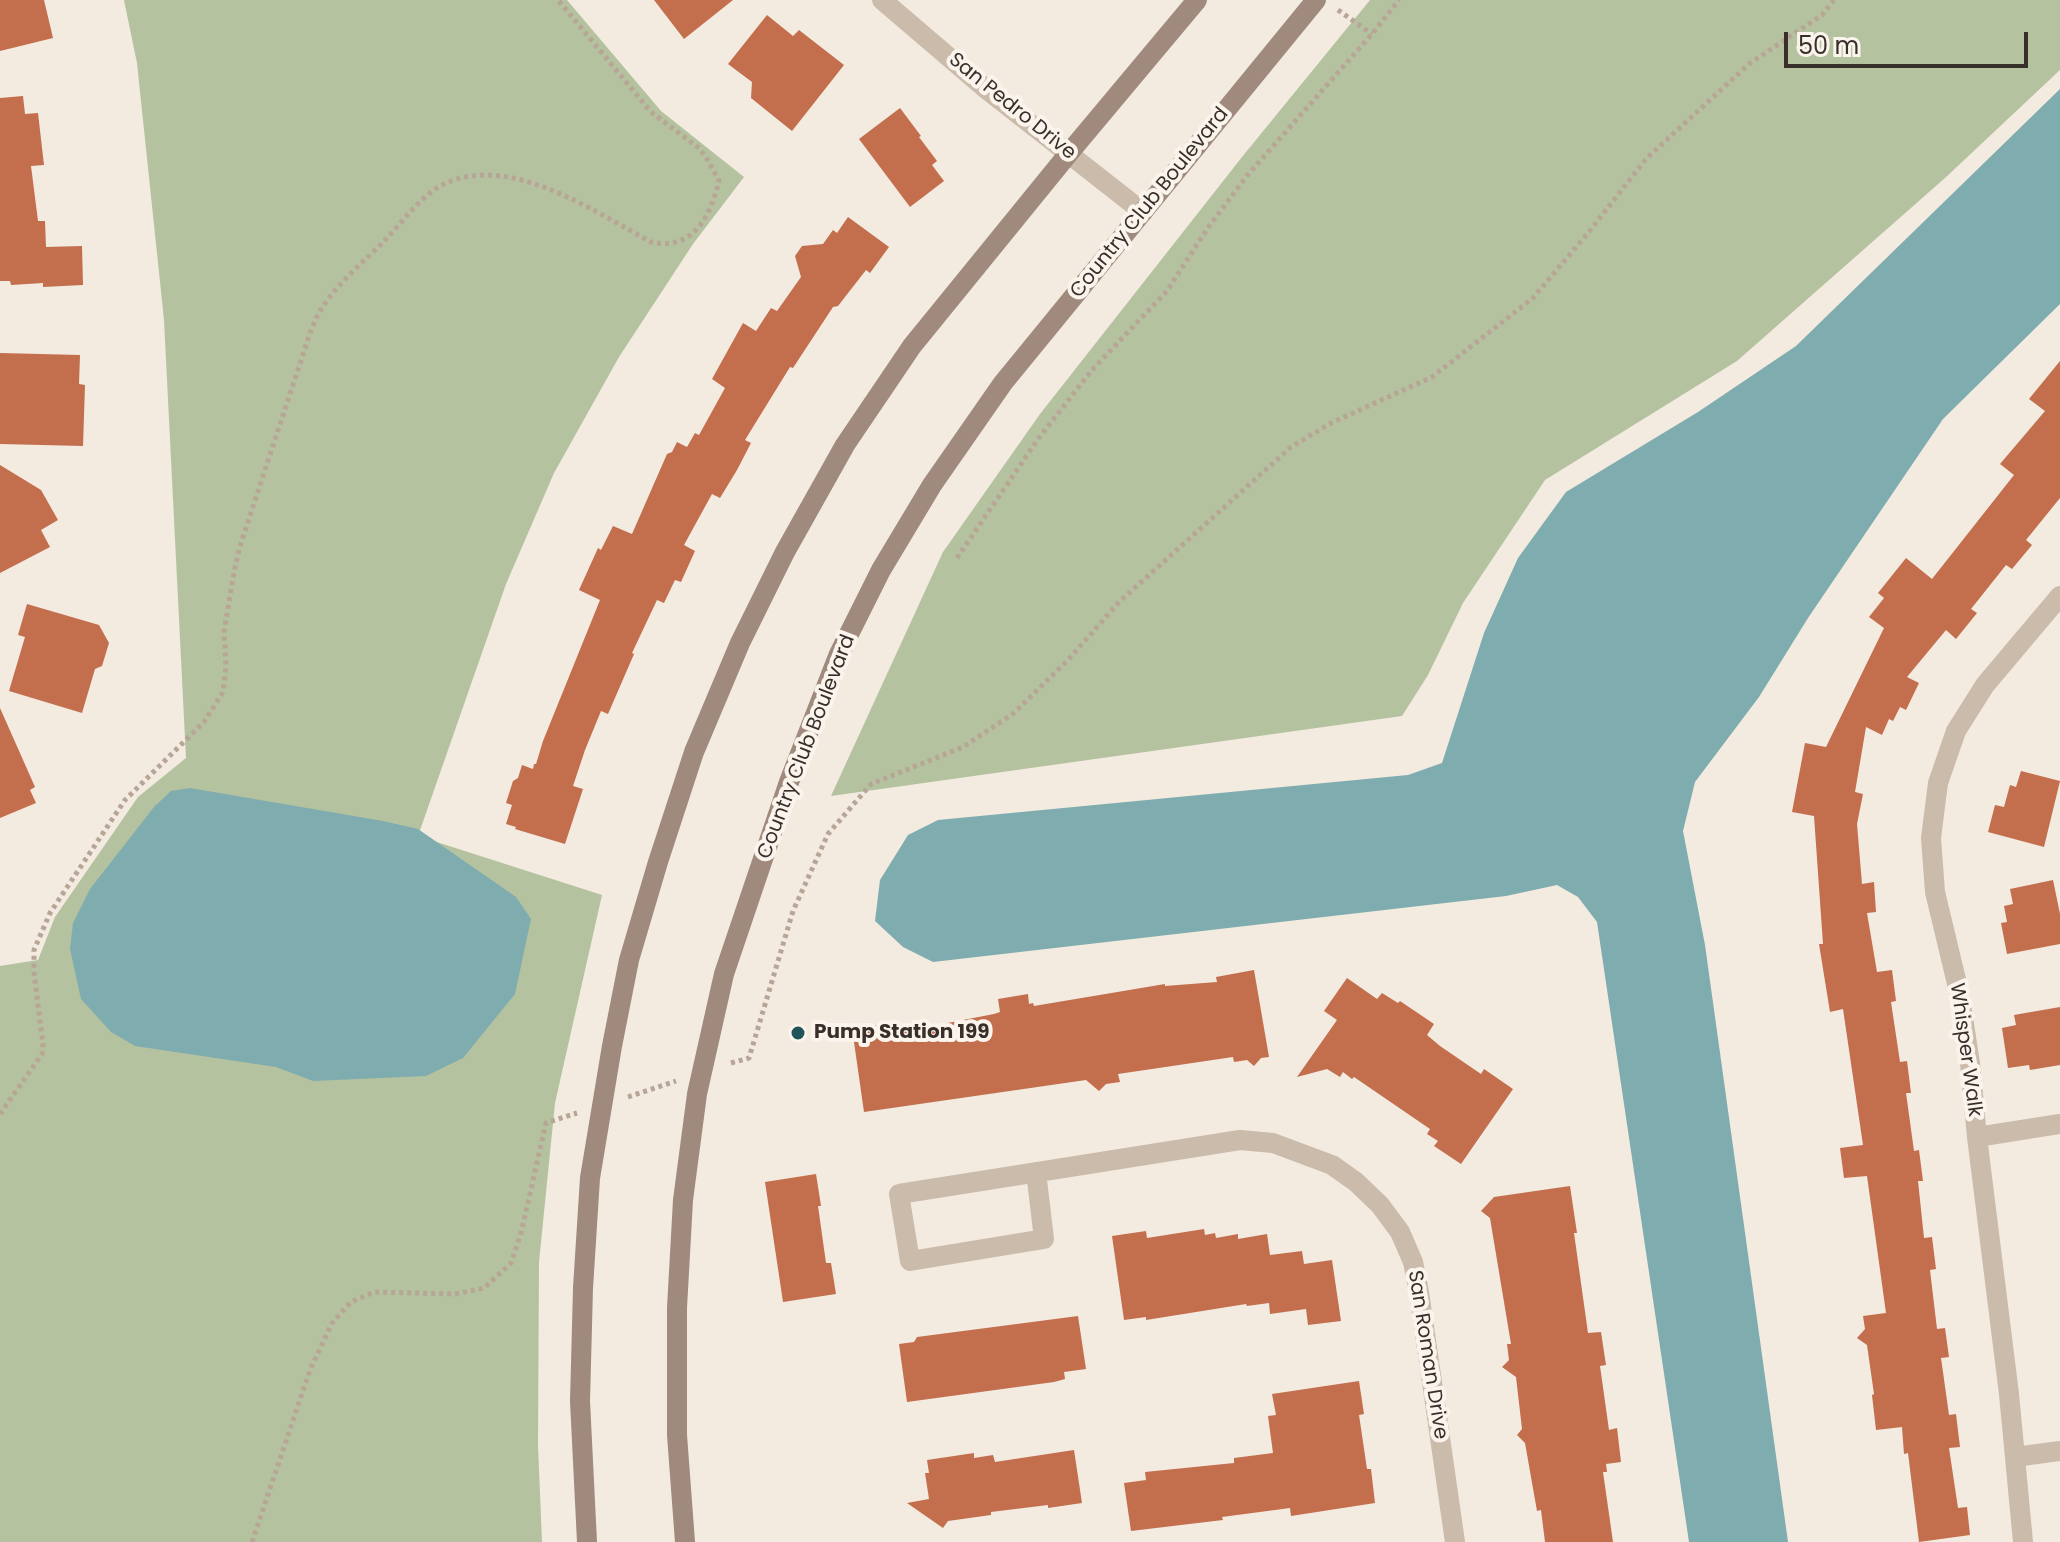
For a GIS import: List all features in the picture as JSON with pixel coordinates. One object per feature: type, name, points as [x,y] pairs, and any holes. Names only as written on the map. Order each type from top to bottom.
[{"type":"street","name":"San Pedro Drive","points":[[882,0],[986,89],[1143,212]]},
{"type":"street","points":[[587,1542],[580,1401],[590,1178],[629,960],[694,752],[740,643],[785,552],[853,433],[912,346],[1197,0]]},
{"type":"street","name":"Country Club Boulevard","points":[[685,1542],[677,1435],[677,1308],[683,1200],[702,1073],[724,974],[789,782],[839,654],[881,570],[932,485],[1003,383],[1316,0]]},
{"type":"street","name":"Whisper Walk","points":[[2023,1542],[1970,1063],[1959,992],[1935,892],[1931,838],[1938,783],[1956,731],[1985,685],[2060,596]]},
{"type":"street","points":[[1977,1137],[2060,1124]]},
{"type":"street","name":"San Roman Drive","points":[[1036,1172],[1044,1239],[910,1261],[899,1194],[1036,1172],[1240,1140],[1273,1143],[1332,1165],[1356,1182],[1380,1205],[1400,1232],[1413,1262],[1455,1542]]},
{"type":"street","points":[[2015,1457],[2060,1451]]},
{"type":"path","points":[[0,1114],[42,1054],[34,950],[50,913],[125,800],[204,722],[223,692],[226,666],[224,632],[240,546],[310,333],[320,311],[337,289],[426,197],[449,181],[488,174],[558,191],[651,242],[665,245],[691,236],[712,207],[719,181],[708,160],[699,148],[651,112],[558,0]]},
{"type":"path","points":[[957,558],[1038,439],[1092,370],[1167,291],[1207,229],[1246,177],[1399,0]]},
{"type":"path","points":[[252,1542],[310,1370],[332,1323],[351,1302],[374,1292],[455,1294],[484,1288],[511,1263],[521,1233],[546,1123],[749,1058],[793,911],[828,834],[871,784],[963,747],[1014,713],[1068,660],[1119,602],[1291,447],[1331,423],[1432,377],[1533,298],[1646,159],[1749,64],[1822,15],[1834,0]]},
{"type":"path","points":[[1336,9],[1372,34]]},
{"type":"green space","points":[[124,0],[567,0],[661,111],[744,177],[693,244],[619,357],[554,473],[506,584],[418,836],[602,895],[555,1103],[539,1262],[538,1445],[542,1542],[0,1542],[0,966],[38,960],[55,917],[138,797],[186,758],[164,320],[137,63]]},
{"type":"green space","points":[[1370,0],[2060,0],[2060,70],[1945,178],[1737,361],[1545,480],[1463,603],[1428,675],[1402,716],[831,796],[943,552],[1040,414]]},
{"type":"water","points":[[2060,89],[2060,304],[1943,419],[1808,618],[1759,697],[1695,782],[1683,831],[1705,945],[1788,1542],[1689,1542],[1597,922],[1578,897],[1557,885],[1506,896],[933,962],[903,947],[875,921],[880,880],[908,835],[938,820],[1408,775],[1442,763],[1484,633],[1518,558],[1566,492],[1698,412],[1796,346]]},
{"type":"water","points":[[190,788],[418,829],[516,897],[531,919],[515,994],[463,1058],[426,1076],[313,1081],[276,1067],[135,1046],[111,1032],[81,999],[70,949],[73,923],[90,889],[154,807],[171,791]]},
{"type":"building","points":[[0,0],[44,0],[53,38],[0,51]]},
{"type":"building","points":[[654,0],[733,0],[684,39]]},
{"type":"building","points":[[767,15],[793,36],[799,30],[844,65],[792,131],[751,98],[752,82],[728,64]]},
{"type":"building","points":[[23,96],[25,114],[38,113],[44,165],[31,166],[38,221],[45,221],[46,247],[82,246],[83,285],[43,287],[43,283],[11,285],[10,281],[0,281],[0,98]]},
{"type":"building","points":[[900,108],[937,161],[932,165],[944,181],[910,207],[859,139]]},
{"type":"building","points":[[848,217],[889,247],[870,273],[866,270],[838,306],[833,307],[793,368],[790,367],[745,440],[751,443],[737,470],[720,498],[712,494],[684,545],[695,551],[681,582],[675,580],[664,603],[657,600],[608,714],[601,711],[585,750],[573,786],[583,789],[565,844],[515,829],[506,824],[512,805],[506,803],[513,781],[518,778],[522,765],[533,769],[536,764],[600,600],[579,590],[598,548],[601,550],[613,526],[632,534],[667,454],[672,452],[677,442],[687,447],[695,433],[699,435],[725,388],[712,379],[743,323],[756,331],[771,308],[777,311],[801,277],[795,256],[802,246],[823,244],[833,230],[837,233]]},
{"type":"building","points":[[0,353],[80,355],[79,384],[85,385],[83,446],[0,444]]},
{"type":"building","points":[[2060,361],[2060,498],[2026,540],[2032,545],[2012,569],[2006,565],[1971,609],[1977,613],[1956,639],[1946,630],[1907,677],[1919,683],[1906,710],[1900,707],[1893,721],[1889,719],[1882,735],[1866,727],[1855,792],[1863,794],[1857,824],[1862,884],[1874,882],[1876,912],[1867,913],[1877,972],[1892,970],[1896,1001],[1891,1002],[1900,1062],[1907,1061],[1911,1093],[1906,1093],[1914,1151],[1919,1150],[1923,1181],[1918,1181],[1924,1238],[1932,1237],[1936,1269],[1930,1270],[1937,1329],[1945,1328],[1949,1357],[1941,1358],[1949,1415],[1956,1414],[1960,1447],[1949,1448],[1958,1508],[1967,1507],[1970,1535],[1919,1542],[1902,1427],[1876,1430],[1867,1345],[1857,1338],[1865,1329],[1863,1316],[1886,1313],[1867,1176],[1844,1178],[1840,1148],[1863,1145],[1843,1009],[1830,1012],[1819,944],[1823,944],[1814,816],[1792,812],[1805,743],[1826,747],[1884,628],[1869,617],[1884,598],[1878,593],[1906,558],[1932,579],[2014,475],[2000,464],[2045,411],[2029,399]]},
{"type":"building","points":[[0,465],[41,490],[58,520],[41,530],[50,547],[0,573]]},
{"type":"building","points":[[27,604],[99,625],[109,643],[102,666],[95,669],[82,713],[9,691],[25,637],[18,635]]},
{"type":"building","points":[[0,708],[35,787],[30,790],[36,803],[0,818]]},
{"type":"building","points":[[2021,771],[2060,781],[2044,847],[1988,832],[1995,805],[2004,807],[2010,785],[2016,787]]},
{"type":"building","points":[[2053,880],[2060,914],[2060,944],[2007,954],[2001,923],[2007,922],[2004,906],[2013,904],[2010,889]]},
{"type":"building","points":[[1254,970],[1269,1057],[1261,1058],[1254,1066],[1247,1060],[1234,1062],[1233,1057],[1118,1074],[1120,1082],[1106,1084],[1099,1091],[1086,1080],[864,1112],[852,1028],[886,1024],[887,1032],[922,1028],[1000,1012],[998,999],[1028,994],[1029,1004],[1033,1003],[1034,1006],[1165,984],[1217,982],[1216,977]]},
{"type":"building","points":[[1347,978],[1377,999],[1382,993],[1398,1003],[1400,1001],[1434,1024],[1427,1035],[1440,1046],[1481,1074],[1484,1069],[1513,1089],[1461,1164],[1434,1146],[1438,1141],[1427,1134],[1430,1129],[1354,1077],[1352,1079],[1343,1072],[1340,1077],[1327,1069],[1297,1077],[1337,1020],[1324,1011]]},
{"type":"building","points":[[2060,1007],[2060,1065],[2030,1070],[2029,1065],[2008,1068],[2002,1028],[2016,1025],[2014,1015]]},
{"type":"building","points":[[816,1174],[826,1263],[831,1263],[836,1294],[783,1302],[765,1182]]},
{"type":"building","points":[[1570,1186],[1588,1333],[1601,1332],[1606,1365],[1600,1366],[1609,1430],[1617,1428],[1621,1462],[1606,1464],[1607,1472],[1603,1472],[1613,1542],[1545,1542],[1541,1510],[1537,1511],[1525,1443],[1517,1435],[1522,1429],[1516,1377],[1502,1367],[1509,1360],[1507,1344],[1511,1344],[1490,1218],[1481,1211],[1494,1197]]},
{"type":"building","points":[[1204,1229],[1205,1235],[1215,1233],[1216,1238],[1238,1234],[1238,1239],[1267,1234],[1270,1255],[1302,1251],[1304,1264],[1332,1260],[1341,1321],[1308,1325],[1306,1309],[1270,1314],[1269,1303],[1146,1320],[1146,1317],[1124,1320],[1112,1236],[1146,1231],[1147,1238]]},
{"type":"building","points":[[1078,1316],[1086,1369],[1064,1372],[1065,1379],[1054,1382],[907,1402],[899,1344],[914,1342],[917,1337]]},
{"type":"building","points":[[1359,1381],[1364,1414],[1359,1415],[1375,1503],[1291,1516],[1290,1508],[1131,1531],[1124,1483],[1146,1480],[1145,1472],[1234,1463],[1234,1458],[1273,1453],[1268,1416],[1276,1415],[1272,1394]]},
{"type":"building","points":[[1074,1450],[1082,1503],[991,1512],[991,1515],[948,1521],[943,1528],[907,1503],[929,1499],[925,1473],[929,1473],[927,1460],[974,1453],[974,1458],[993,1455],[995,1462]]},
{"type":"place","name":"Pump Station 199","points":[[798,1033]]}]
